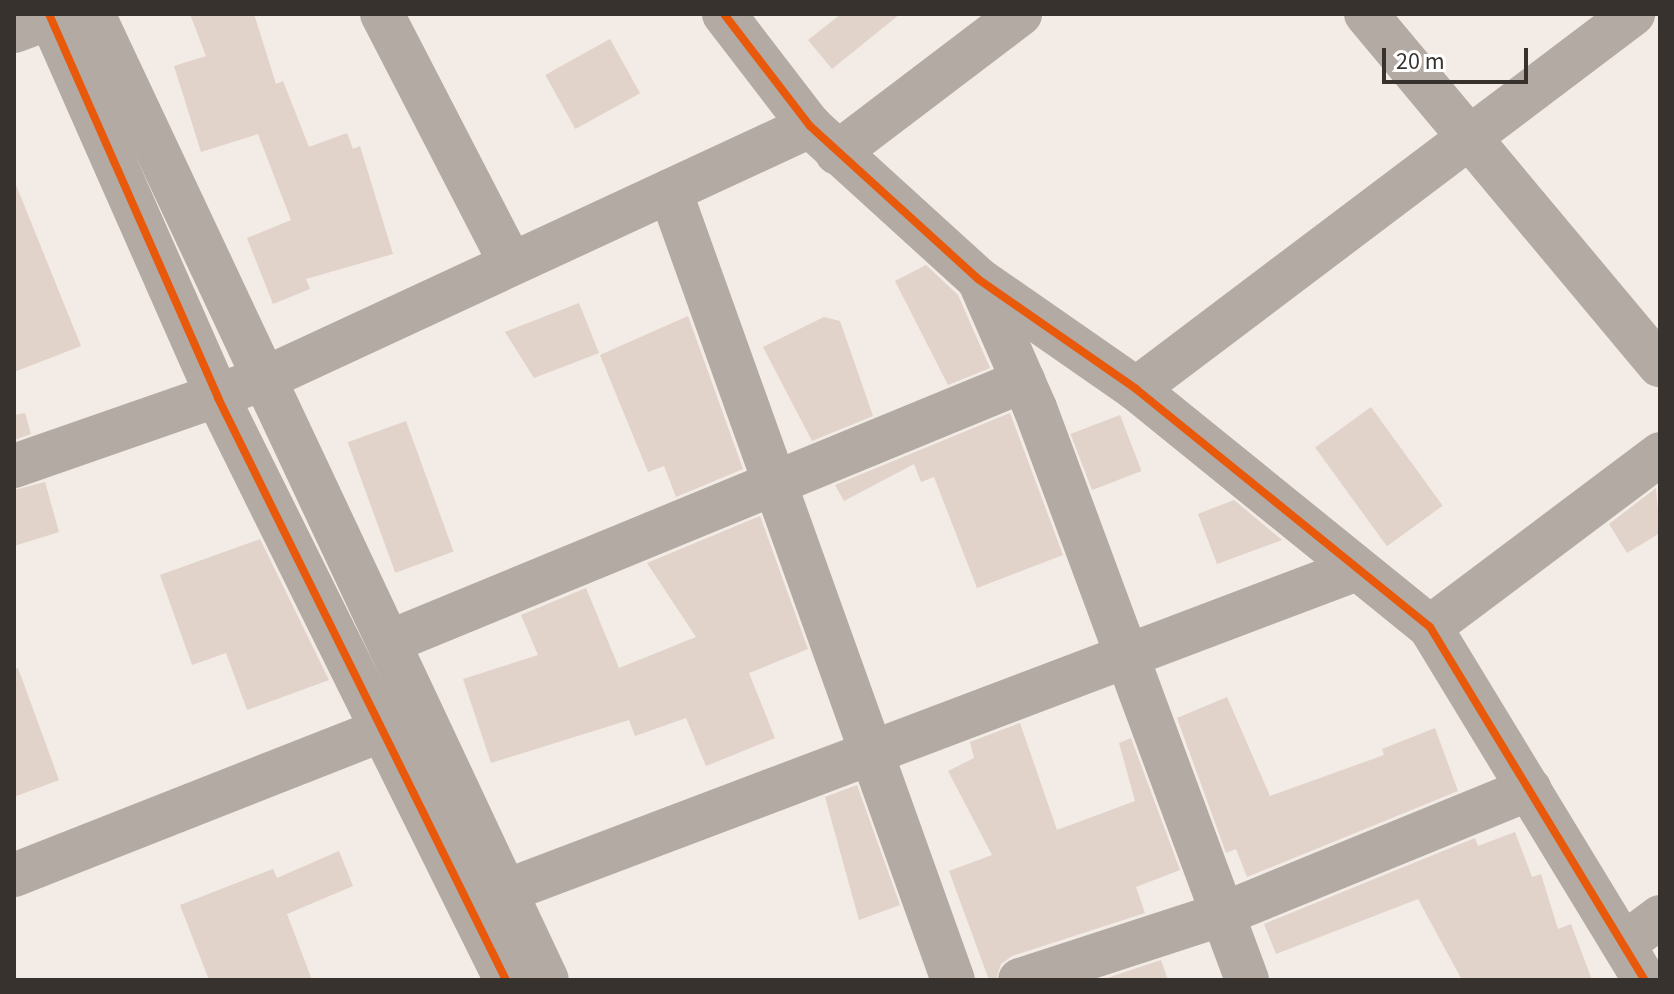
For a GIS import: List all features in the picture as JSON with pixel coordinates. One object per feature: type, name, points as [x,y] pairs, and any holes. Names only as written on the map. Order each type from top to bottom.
[{"type":"street","points":[[93,14],[547,980]]},
{"type":"street","points":[[382,14],[511,264]]},
{"type":"street","points":[[724,14],[823,139],[978,279],[1136,389],[1430,627],[1634,962],[1660,917]]},
{"type":"street","points":[[14,466],[218,398],[670,191],[823,139],[1020,14]]},
{"type":"street","points":[[1366,14],[1660,365]]},
{"type":"street","points":[[1136,389],[1633,14]]},
{"type":"street","points":[[43,19],[218,398],[506,980]]},
{"type":"street","points":[[670,191],[953,980]]},
{"type":"street","points":[[978,279],[1023,381],[1247,980]]},
{"type":"street","points":[[389,642],[1023,381]]},
{"type":"street","points":[[1430,627],[1660,454]]},
{"type":"street","points":[[506,891],[1357,569]]},
{"type":"street","points":[[14,875],[423,714]]},
{"type":"street","points":[[1020,980],[1223,914],[1529,789]]},
{"type":"building","points":[[190,14],[254,14],[276,84],[283,81],[309,147],[347,133],[353,149],[360,146],[393,254],[306,279],[310,289],[273,304],[247,238],[291,220],[258,134],[201,152],[174,66],[206,56]]},
{"type":"building","points":[[841,14],[900,14],[832,69],[808,40]]},
{"type":"building","points":[[610,39],[640,93],[575,129],[545,75]]},
{"type":"building","points":[[14,180],[81,346],[14,372]]},
{"type":"building","points":[[926,265],[958,295],[990,368],[948,385],[895,281]]},
{"type":"building","points":[[579,303],[599,353],[534,378],[505,332]]},
{"type":"building","points":[[688,316],[743,469],[676,497],[664,466],[648,472],[600,355]]},
{"type":"building","points":[[824,317],[840,321],[873,416],[812,441],[763,347]]},
{"type":"building","points":[[1371,407],[1443,506],[1387,546],[1315,448]]},
{"type":"building","points":[[25,413],[31,434],[14,440],[14,415]]},
{"type":"building","points":[[1010,413],[1063,555],[977,588],[934,477],[921,482],[914,464],[844,501],[835,485]]},
{"type":"building","points":[[1120,415],[1142,471],[1092,490],[1071,434]]},
{"type":"building","points":[[406,421],[454,552],[395,573],[348,442]]},
{"type":"building","points":[[45,482],[59,532],[14,546],[14,490]]},
{"type":"building","points":[[1656,488],[1660,533],[1627,553],[1609,524]]},
{"type":"building","points":[[1234,500],[1282,540],[1217,564],[1198,514]]},
{"type":"building","points":[[760,516],[808,649],[749,673],[775,738],[706,766],[686,718],[635,736],[629,720],[491,763],[463,679],[538,655],[521,615],[586,588],[619,668],[696,637],[647,563]]},
{"type":"building","points":[[260,539],[329,680],[247,710],[226,653],[192,665],[160,575]]},
{"type":"building","points":[[18,668],[59,780],[14,797],[14,669]]},
{"type":"building","points":[[1227,697],[1270,796],[1384,755],[1382,749],[1435,728],[1458,791],[1247,877],[1236,849],[1226,853],[1177,718]]},
{"type":"building","points":[[1020,723],[1057,830],[1135,801],[1119,743],[1131,738],[1180,870],[1136,887],[1145,913],[1012,956],[1001,964],[996,980],[989,980],[949,871],[992,855],[948,771],[974,758],[970,742]]},
{"type":"building","points":[[857,785],[900,905],[859,920],[825,797]]},
{"type":"building","points":[[1515,832],[1532,877],[1541,874],[1558,929],[1571,924],[1592,980],[1462,980],[1418,899],[1276,954],[1264,924],[1475,838],[1478,846]]},
{"type":"building","points":[[339,851],[353,886],[287,914],[312,980],[209,980],[180,905],[273,869],[277,878]]},
{"type":"building","points":[[1161,960],[1168,980],[1101,980]]},
{"type":"cycle path","points":[[49,14],[218,398],[506,980]]},
{"type":"cycle path","points":[[724,14],[810,126],[978,279],[1136,389],[1430,627],[1645,980]]}]
